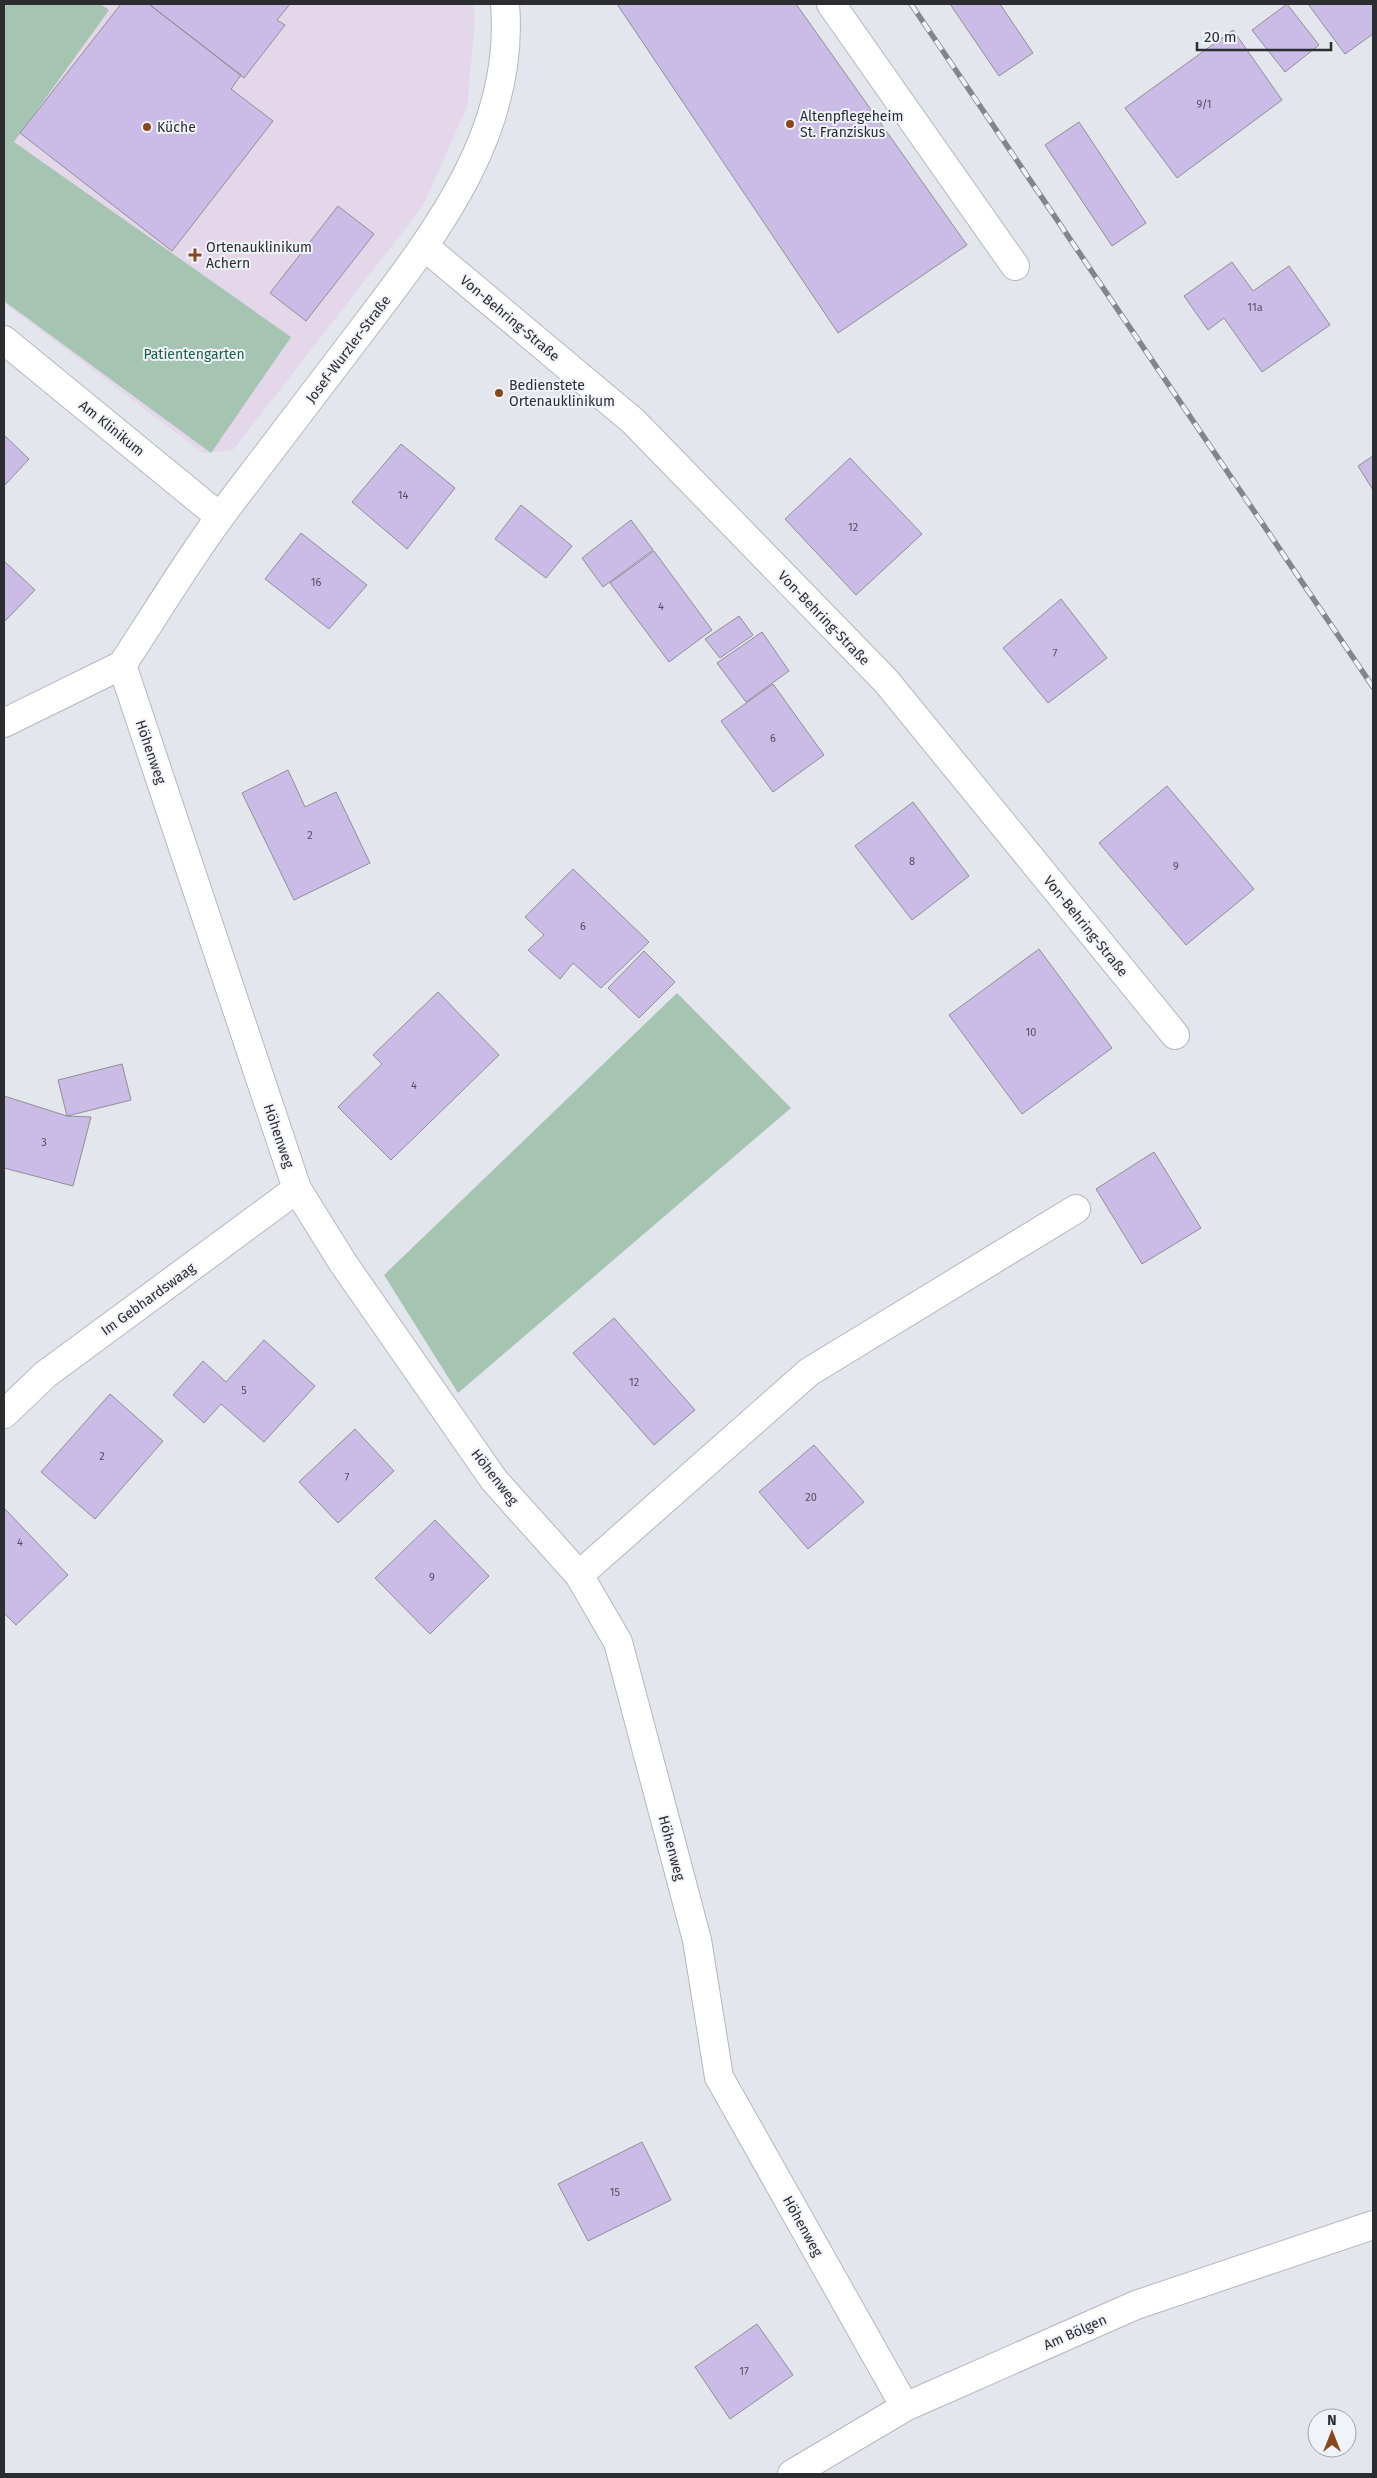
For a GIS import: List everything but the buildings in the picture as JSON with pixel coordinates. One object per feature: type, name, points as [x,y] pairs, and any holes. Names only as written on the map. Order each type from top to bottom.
[{"type":"street","name":"Josef-Wurzler-Straße","points":[[122,665],[220,517],[425,246],[480,151],[501,88],[507,23],[505,4]]},
{"type":"street","points":[[831,4],[1015,266]]},
{"type":"street","name":"Von-Behring-Straße","points":[[425,246],[633,421],[886,681],[1175,1035]]},
{"type":"street","name":"Am Klinikum","points":[[4,340],[220,517]]},
{"type":"street","points":[[4,723],[122,665]]},
{"type":"street","name":"Höhenweg","points":[[122,665],[297,1188],[343,1263],[494,1480],[579,1576],[618,1642],[697,1940],[719,2077],[905,2407]]},
{"type":"street","name":"Im Gebhardswaag","points":[[4,1414],[46,1374],[297,1188]]},
{"type":"street","points":[[579,1576],[809,1372],[1076,1209]]},
{"type":"street","name":"Am Bölgen","points":[[792,2474],[905,2407],[1136,2306],[1373,2225]]},
{"type":"shaded area","name":"Ortenauklinikum Achern","points":[[4,4],[473,4],[475,20],[467,107],[423,206],[233,450],[203,453],[4,303]]},
{"type":"green space","name":"Patientengarten","points":[[4,4],[100,4],[109,10],[14,142],[291,337],[211,453],[4,301]]},
{"type":"green space","points":[[677,993],[791,1108],[458,1393],[384,1275]]},
{"type":"railway","points":[[911,4],[1373,687]]},
{"type":"place","name":"Altenpflegeheim St. Franziskus","points":[[790,124]]},
{"type":"place","name":"Küche","points":[[147,127]]},
{"type":"place","name":"Ortenauklinikum Achern","points":[[195,255]]},
{"type":"place","name":"Bedienstete Ortenauklinikum","points":[[499,393]]}]
